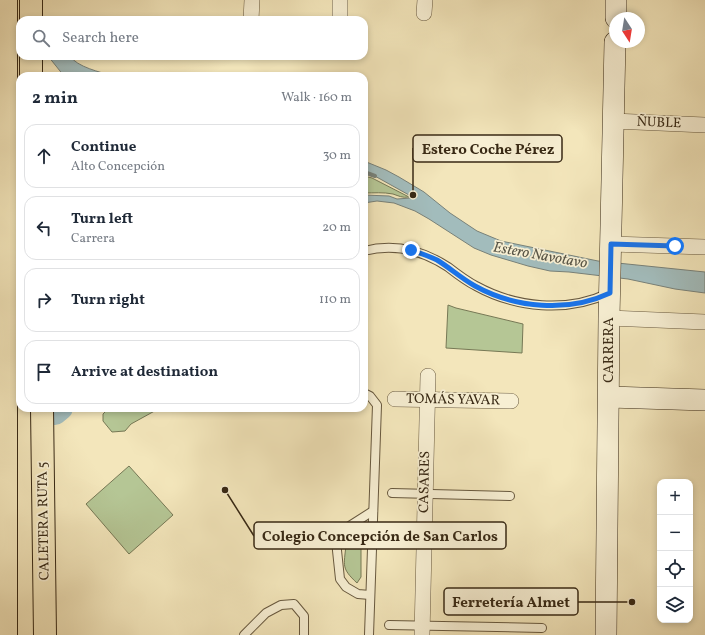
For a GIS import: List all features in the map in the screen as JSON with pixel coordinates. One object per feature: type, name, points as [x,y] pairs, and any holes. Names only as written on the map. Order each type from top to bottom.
[{"type":"main road","points":[[31,0],[31,16]]},
{"type":"main road","points":[[6,8],[6,635]]},
{"type":"main road","name":"CALETERA RUTA 5","points":[[42,412],[45,635]]},
{"type":"street","points":[[251,16],[252,0]]},
{"type":"street","points":[[340,0],[340,16]]},
{"type":"street","points":[[616,0],[616,12]]},
{"type":"street","name":"CARRERA","points":[[606,635],[609,318],[615,48]]},
{"type":"street","name":"ÑUBLE","points":[[613,121],[705,125]]},
{"type":"street","points":[[611,250],[705,247]]},
{"type":"street","points":[[609,318],[705,322]]},
{"type":"street","name":"CASARES","points":[[422,630],[428,376]]},
{"type":"street","points":[[609,397],[705,400]]},
{"type":"street","name":"TOMÁS YAVAR","points":[[395,399],[511,401]]},
{"type":"lane","points":[[368,250],[386,247],[411,250],[437,261],[462,278],[490,293],[524,303],[537,305],[564,305],[595,299],[610,288]]},
{"type":"lane","points":[[368,395],[377,405],[369,635]]},
{"type":"lane","points":[[392,493],[510,496]]},
{"type":"lane","points":[[370,595],[358,594],[346,587],[340,579],[336,541],[340,532],[373,511]]},
{"type":"lane","points":[[244,635],[266,613],[281,605],[294,604],[304,616],[304,635]]},
{"type":"lane","points":[[389,625],[422,630],[542,628]]},
{"type":"green space","points":[[368,177],[409,197],[386,193],[368,193]]},
{"type":"green space","points":[[448,305],[523,324],[522,353],[446,348]]},
{"type":"green space","points":[[105,412],[153,412],[131,424],[125,431],[112,432],[103,421],[103,414]]},
{"type":"green space","points":[[129,466],[173,515],[129,554],[86,504]]},
{"type":"green space","points":[[358,535],[361,535],[361,577],[357,583],[348,574],[344,562],[346,545]]},
{"type":"water","points":[[51,60],[73,60],[83,66],[99,72],[61,72]]},
{"type":"water","name":"Estero Navotavo","points":[[368,163],[386,170],[424,192],[450,213],[477,231],[501,241],[598,261],[705,272],[705,293],[675,289],[628,279],[550,271],[491,255],[474,248],[415,211],[394,203],[377,201],[368,202],[368,195],[389,196],[397,199],[411,198],[409,195],[368,173]]},
{"type":"waterway","points":[[368,173],[375,176]]},
{"type":"place","name":"Estero Coche Pérez","points":[[413,195]]},
{"type":"place","name":"Colegio Concepción de San Carlos","points":[[225,490]]},
{"type":"place","name":"Ferretería Almet","points":[[632,602]]},
{"type":"route","points":[[411,250],[437,261],[475,286],[506,299],[537,305],[564,305],[580,303],[610,293],[611,244],[675,246]]}]
